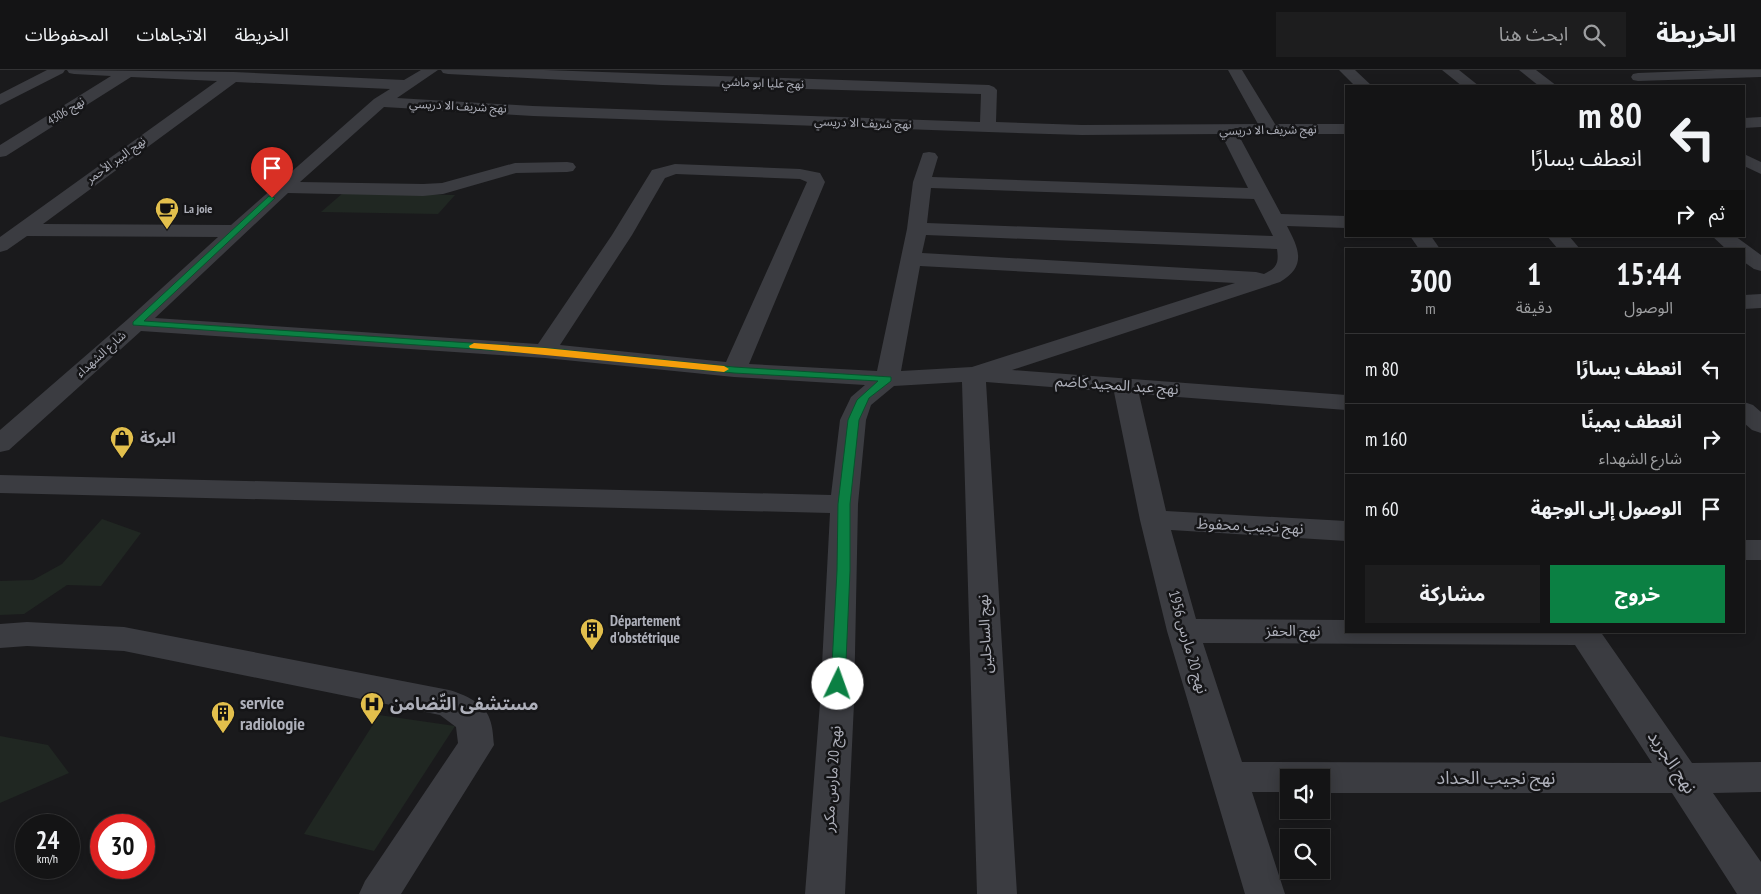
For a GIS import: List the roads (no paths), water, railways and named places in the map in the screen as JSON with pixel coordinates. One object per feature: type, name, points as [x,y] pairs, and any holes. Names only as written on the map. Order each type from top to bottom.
[{"type":"street","points":[[0,100],[58,70]]},
{"type":"street","points":[[74,70],[130,71],[405,85]]},
{"type":"street","name":"شارع الشهداء","points":[[0,444],[136,324],[283,187],[380,102],[431,70]]},
{"type":"street","name":"نهج عليا ابو ماشي","points":[[448,70],[666,75],[803,84],[989,90],[988,127]]},
{"type":"street","points":[[803,84],[812,70]]},
{"type":"street","points":[[911,88],[917,70]]},
{"type":"street","points":[[1235,70],[1270,130]]},
{"type":"street","points":[[1346,70],[1363,85]]},
{"type":"street","points":[[1448,70],[1470,85]]},
{"type":"street","points":[[1526,70],[1548,85]]},
{"type":"street","name":"نهج 4306","points":[[0,152],[130,71]]},
{"type":"street","points":[[1632,74],[1761,73]]},
{"type":"street","points":[[1632,74],[1652,85]]},
{"type":"street","name":"نهج البير الأحمر","points":[[0,246],[234,76]]},
{"type":"street","name":"نهج شريف الا دريسي","points":[[380,102],[533,110],[988,127],[1228,131],[1345,130]]},
{"type":"street","points":[[1745,123],[1761,122]]},
{"type":"street","points":[[974,374],[1273,278],[1285,271],[1288,267],[1289,258],[1286,243],[1228,131]]},
{"type":"street","points":[[888,379],[917,229],[922,182],[929,157]]},
{"type":"street","points":[[1745,160],[1761,169]]},
{"type":"street","points":[[283,187],[422,190],[443,188],[515,168],[567,167]]},
{"type":"street","points":[[545,351],[622,235],[658,174],[675,169],[800,174],[814,177],[816,182],[734,370]]},
{"type":"street","points":[[922,182],[1260,194]]},
{"type":"street","points":[[1273,220],[1345,222]]},
{"type":"street","points":[[917,229],[1286,243]]},
{"type":"street","points":[[21,230],[236,232]]},
{"type":"street","points":[[1421,237],[1429,248]]},
{"type":"street","points":[[1558,237],[1569,248]]},
{"type":"street","points":[[1723,237],[1738,248]]},
{"type":"street","points":[[1745,253],[1761,265]]},
{"type":"street","points":[[911,259],[1273,278]]},
{"type":"street","points":[[1745,302],[1761,302]]},
{"type":"street","name":"نهج عبد المجيد كاضم","points":[[136,324],[545,351],[734,370],[888,379],[974,374],[1345,402]]},
{"type":"street","name":"نهج الساحلين","points":[[974,374],[976,471],[997,894]]},
{"type":"street","name":"نهج 20 مارس مكرر","points":[[825,894],[838,694],[844,504],[853,420],[860,402],[888,379]]},
{"type":"street","name":"نهج 20 مارس 1956","points":[[1125,386],[1154,520],[1183,631],[1265,894]]},
{"type":"street","points":[[1745,411],[1761,425]]},
{"type":"street","points":[[1745,430],[1761,431]]},
{"type":"street","points":[[0,484],[844,504]]},
{"type":"street","name":"نهج نجيب محفوظ","points":[[1154,520],[1345,531]]},
{"type":"street","points":[[1745,550],[1761,550]]},
{"type":"street","name":"نهج الحفز","points":[[1183,631],[1345,631]]},
{"type":"street","name":"نهج الجريد","points":[[1584,633],[1760,894]]},
{"type":"street","points":[[0,636],[27,634],[124,639],[449,703],[473,720],[476,745],[379,894]]},
{"type":"street","name":"نهج نجيب الحداد","points":[[1230,777],[1683,778],[1761,776]]},
{"type":"place","name":"La joie","points":[[167,230]]},
{"type":"place","name":"البركة","points":[[122,459]]},
{"type":"place","name":"Département d'obstétrique","points":[[592,651]]},
{"type":"place","name":"مستشفى التّضامن","points":[[372,725]]},
{"type":"place","name":"service radiologie","points":[[223,734]]}]
